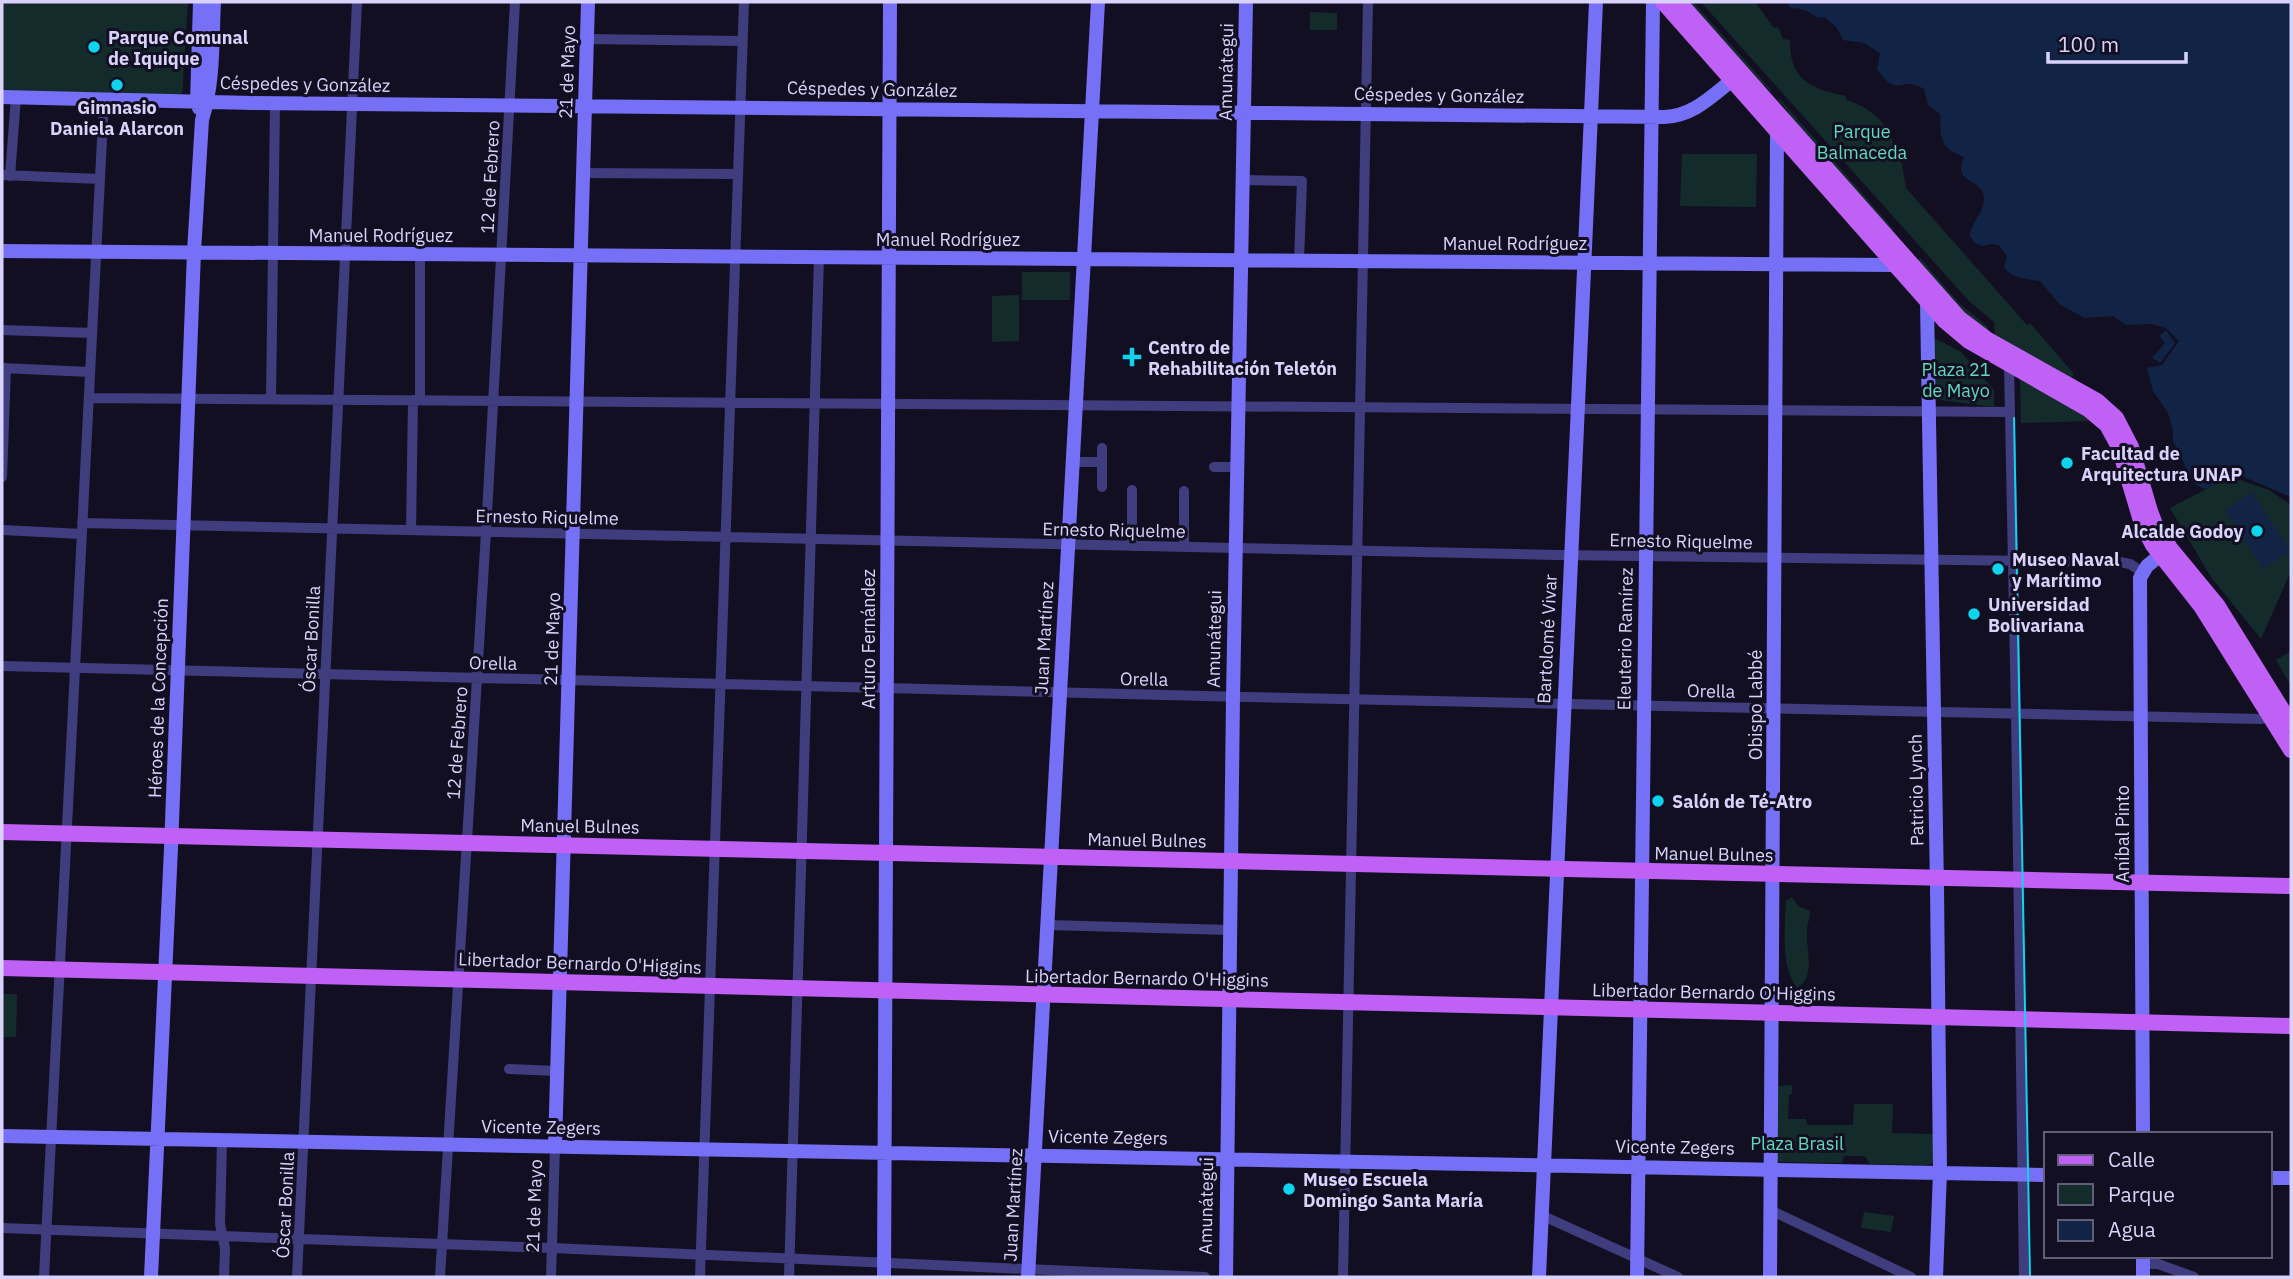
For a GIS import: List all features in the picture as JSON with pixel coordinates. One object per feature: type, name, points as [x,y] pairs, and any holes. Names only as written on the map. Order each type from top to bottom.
[{"type":"main road","points":[[1662,2],[1893,265],[1959,334],[2088,409],[2107,425],[2121,455],[2142,523],[2282,718],[2291,750]]},
{"type":"main road","points":[[1679,2],[1959,318],[1988,340],[2098,401],[2116,418],[2132,447],[2165,552]]},
{"type":"main road","points":[[1731,81],[1749,80]]},
{"type":"main road","name":"Manuel Bulnes","points":[[2,831],[2291,886]]},
{"type":"main road","name":"Libertador Bernardo O'Higgins","points":[[2,968],[2291,1026]]},
{"type":"street","name":"Héroes de la Concepción","points":[[151,1277],[172,836],[194,252],[202,120],[200,2]]},
{"type":"street","name":"Héroes de la Concepción","points":[[202,102],[214,2]]},
{"type":"street","name":"Óscar Bonilla","points":[[297,1277],[357,2]]},
{"type":"street","name":"12 de Febrero","points":[[440,1277],[486,532],[515,2]]},
{"type":"street","name":"21 de Mayo","points":[[551,1277],[588,2]]},
{"type":"street","points":[[700,1277],[744,2]]},
{"type":"street","name":"Arturo Fernández","points":[[884,1270],[890,2]]},
{"type":"street","name":"Juan Martínez","points":[[1029,1274],[1098,2]]},
{"type":"street","name":"Amunátegui","points":[[1226,1277],[1246,2]]},
{"type":"street","points":[[1343,1277],[1368,2]]},
{"type":"street","name":"Bartolomé Vivar","points":[[1539,1277],[1596,2]]},
{"type":"street","name":"Eleuterio Ramírez","points":[[1637,1277],[1653,2]]},
{"type":"street","points":[[587,39],[742,41]]},
{"type":"street","name":"Céspedes y González","points":[[9,97],[352,104],[1672,117],[1692,111],[1731,81]]},
{"type":"street","points":[[9,97],[6,176],[100,178]]},
{"type":"street","points":[[44,1277],[104,100]]},
{"type":"street","points":[[271,399],[275,103]]},
{"type":"street","name":"Obispo Labbé","points":[[1770,1277],[1777,133]]},
{"type":"street","points":[[583,173],[738,174]]},
{"type":"street","points":[[1243,180],[1302,181],[1299,260]]},
{"type":"street","name":"Manuel Rodríguez","points":[[2,251],[1893,265]]},
{"type":"street","points":[[411,530],[420,254]]},
{"type":"street","points":[[789,1277],[819,257]]},
{"type":"street","name":"Patricio Lynch","points":[[1927,303],[1940,1172],[1936,1277]]},
{"type":"street","points":[[2,330],[92,332]]},
{"type":"street","points":[[2008,364],[2024,1277]]},
{"type":"street","points":[[2,477],[4,368],[90,372]]},
{"type":"street","points":[[89,398],[2010,412]]},
{"type":"street","points":[[1102,448],[1102,487]]},
{"type":"street","points":[[1073,461],[1102,462]]},
{"type":"street","points":[[1213,467],[1237,467]]},
{"type":"street","points":[[1132,490],[1132,546]]},
{"type":"street","points":[[1184,491],[1184,547]]},
{"type":"street","name":"Ernesto Riquelme","points":[[2,530],[183,525],[1775,559],[2120,562],[2130,564],[2142,572]]},
{"type":"street","points":[[2142,572],[2165,552]]},
{"type":"street","name":"Aníbal Pinto","points":[[2142,572],[2140,716],[2143,1132]]},
{"type":"street","name":"Orella","points":[[2,666],[1354,700],[2282,718]]},
{"type":"street","points":[[1048,925],[1230,930]]},
{"type":"street","points":[[509,1069],[558,1070]]},
{"type":"street","name":"Vicente Zegers","points":[[2,1136],[2044,1175]]},
{"type":"street","points":[[222,1140],[220,1224],[224,1277]]},
{"type":"street","points":[[2272,1178],[2291,1178]]},
{"type":"street","points":[[2272,1178],[2291,1185]]},
{"type":"street","points":[[1770,1210],[1911,1277]]},
{"type":"street","points":[[1541,1215],[1678,1277]]},
{"type":"street","points":[[2,1228],[790,1258],[884,1270],[1205,1277]]},
{"type":"street","points":[[2143,1266],[2158,1264],[2194,1277]]},
{"type":"green space","name":"Parque Comunal de Iquique","points":[[2,2],[188,2],[182,99],[2,92]]},
{"type":"green space","points":[[1686,2],[1693,2],[1772,91],[1771,92],[1765,85],[1757,83]]},
{"type":"green space","name":"Parque Balmaceda","points":[[1701,2],[1755,2],[1774,28],[1778,27],[1783,39],[1790,40],[1794,65],[1805,80],[1823,90],[1846,96],[1846,100],[1864,107],[1884,124],[1896,150],[1899,149],[1906,188],[2074,374],[2070,379],[1995,337],[1994,322],[1969,301]]},
{"type":"green space","points":[[1310,12],[1337,13],[1337,30],[1310,30]]},
{"type":"green space","points":[[1779,98],[1894,230],[1890,234],[1790,119]]},
{"type":"green space","points":[[1682,154],[1757,154],[1756,207],[1680,206]]},
{"type":"green space","points":[[1920,258],[1959,303],[1988,327],[1988,331],[1978,326],[1916,262]]},
{"type":"green space","points":[[1022,272],[1070,272],[1070,300],[1022,300]]},
{"type":"green space","points":[[1019,295],[1019,341],[992,342],[992,296]]},
{"type":"green space","name":"Plaza 21 de Mayo","points":[[1934,338],[1961,352],[1994,390],[1994,407],[1933,399]]},
{"type":"green space","points":[[2020,376],[2088,416],[2089,421],[2021,423]]},
{"type":"green space","points":[[2240,480],[2269,490],[2291,505],[2291,571],[2261,639],[2211,577],[2170,508],[2216,484]]},
{"type":"green space","points":[[2291,651],[2291,686],[2276,660]]},
{"type":"green space","points":[[1792,897],[1798,906],[1810,911],[1807,928],[1807,977],[1797,988],[1788,969],[1785,946],[1786,901]]},
{"type":"green space","points":[[2,994],[17,994],[16,1037],[2,1037]]},
{"type":"green space","name":"Plaza Brasil","points":[[1792,1085],[1788,1119],[1806,1119],[1807,1125],[1853,1125],[1854,1104],[1893,1104],[1892,1133],[1935,1134],[1935,1159],[1926,1165],[1870,1164],[1865,1156],[1844,1156],[1842,1163],[1775,1160],[1774,1090],[1780,1086]]},
{"type":"green space","points":[[1864,1212],[1894,1216],[1891,1232],[1861,1228]]},
{"type":"water","points":[[1787,2],[2291,2],[2291,497],[2242,476],[2205,489],[2194,484],[2173,441],[2168,413],[2153,391],[2147,368],[2162,365],[2179,341],[2166,328],[2152,324],[2126,325],[2113,316],[2085,318],[2059,304],[2040,281],[2020,278],[2007,271],[2004,267],[2007,257],[1999,245],[1982,246],[1975,243],[1970,236],[1983,205],[1983,193],[1964,176],[1961,167],[1964,157],[1945,145],[1941,135],[1940,114],[1928,105],[1924,89],[1910,84],[1890,84],[1877,69],[1880,53],[1864,43],[1843,40],[1837,28],[1825,17],[1818,18],[1805,10],[1790,8]]},
{"type":"water","points":[[2166,330],[2175,343],[2160,363],[2152,358],[2165,343],[2159,336]]},
{"type":"water","name":"Alcalde Godoy","points":[[2252,492],[2290,551],[2263,569],[2225,510]]},
{"type":"tram line","points":[[2014,418],[2030,1277]]},
{"type":"place","name":"Parque Comunal de Iquique","points":[[94,47]]},
{"type":"place","name":"Gimnasio Daniela Alarcon","points":[[117,85]]},
{"type":"place","name":"Centro de Rehabilitación Teletón","points":[[1132,357]]},
{"type":"place","name":"Facultad de Arquitectura UNAP","points":[[2067,463]]},
{"type":"place","name":"Alcalde Godoy","points":[[2257,531]]},
{"type":"place","name":"Museo Naval y Marítimo","points":[[1998,569]]},
{"type":"place","name":"Universidad Bolivariana","points":[[1974,614]]},
{"type":"place","name":"Salón de Té-Atro","points":[[1658,801]]},
{"type":"place","name":"Museo Escuela Domingo Santa María","points":[[1289,1189]]}]
